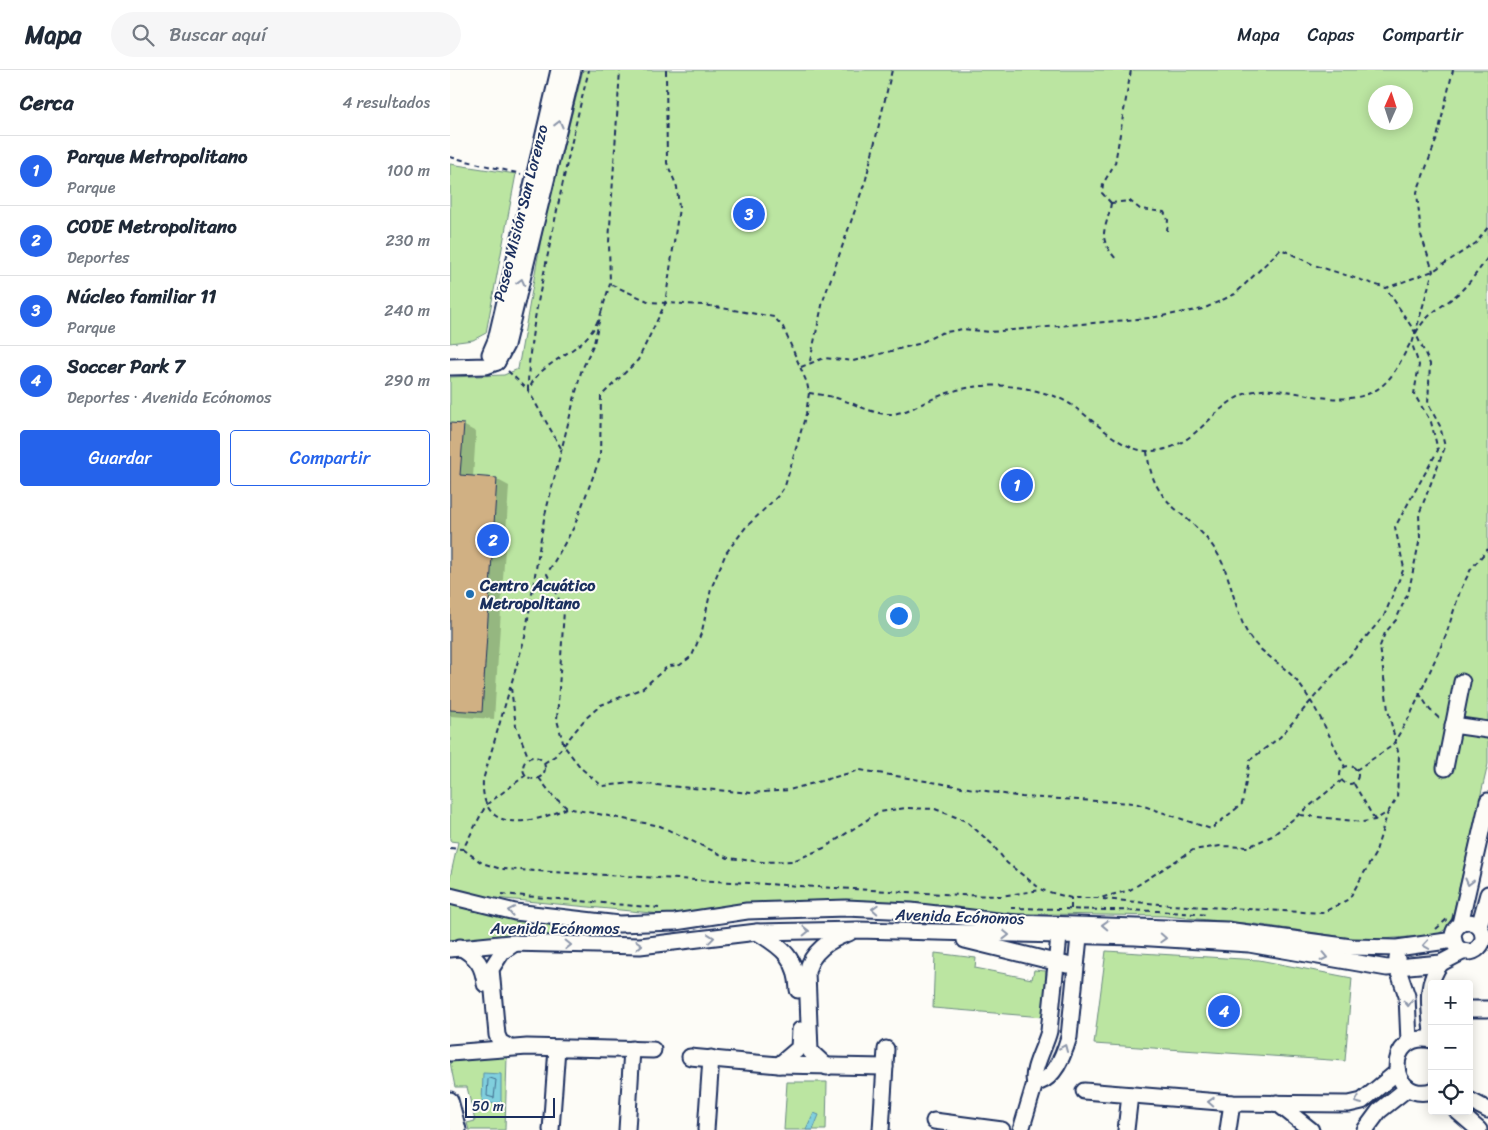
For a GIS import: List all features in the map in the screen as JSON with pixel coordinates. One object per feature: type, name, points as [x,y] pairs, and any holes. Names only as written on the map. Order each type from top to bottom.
[{"type":"street","name":"Paseo Misión San Lorenzo","points":[[494,358],[496,340],[559,70]]},
{"type":"street","name":"Paseo Misión San Lorenzo","points":[[494,358],[506,345],[573,70]]},
{"type":"street","points":[[450,357],[494,358]]},
{"type":"street","points":[[450,368],[486,366],[494,358]]},
{"type":"street","points":[[1445,768],[1462,682]]},
{"type":"street","points":[[1453,725],[1488,730]]},
{"type":"street","points":[[1488,800],[1481,860],[1460,924],[1455,929],[1459,945],[1474,950],[1481,942],[1488,894]]},
{"type":"street","name":"Avenida Ecónomos","points":[[450,896],[515,912],[619,924],[664,923],[746,911],[846,908],[924,913],[1060,930]]},
{"type":"street","points":[[922,933],[924,913]]},
{"type":"street","points":[[1460,924],[1470,922],[1483,934]]},
{"type":"street","points":[[664,923],[666,944]]},
{"type":"street","points":[[827,1067],[810,1051],[808,964],[827,943],[858,930]]},
{"type":"street","name":"Avenida Ecónomos","points":[[455,948],[515,943],[640,946],[757,932],[858,930],[940,934],[1080,930],[1227,936],[1350,947],[1398,948],[1459,945]]},
{"type":"street","points":[[1021,1130],[1035,1083],[1033,1074],[1046,1045],[1049,1031],[1060,930]]},
{"type":"street","points":[[1035,1083],[1044,1082],[1049,1078],[1065,1049],[1070,1030],[1080,930]]},
{"type":"street","points":[[757,932],[782,949],[798,972],[801,1045],[796,1052],[778,1065]]},
{"type":"street","points":[[940,934],[1076,967]]},
{"type":"street","name":"Avenida Ecónomos","points":[[1227,936],[1354,963],[1387,968],[1441,963],[1459,945]]},
{"type":"street","points":[[509,1048],[500,1042],[497,1035],[491,969],[502,952],[515,943]]},
{"type":"street","points":[[455,948],[478,959],[484,970],[490,1036],[479,1049]]},
{"type":"street","points":[[1398,948],[1398,967],[1407,996],[1409,1042]]},
{"type":"street","points":[[1431,1025],[1428,988],[1433,973],[1441,963]]},
{"type":"street","points":[[1473,1009],[1488,1008]]},
{"type":"street","points":[[1428,1040],[1416,1039],[1409,1042],[1401,1050],[1396,1060],[1397,1072],[1408,1088],[1417,1092],[1428,1091]]},
{"type":"street","points":[[450,1053],[479,1049],[509,1048],[653,1050]]},
{"type":"street","points":[[551,1130],[557,1048]]},
{"type":"street","points":[[627,1130],[632,1049]]},
{"type":"street","points":[[881,1130],[886,1049]]},
{"type":"street","points":[[690,1057],[778,1065],[884,1067]]},
{"type":"street","points":[[706,1130],[711,1058]]},
{"type":"street","points":[[1084,1091],[1232,1103],[1355,1103],[1362,1100],[1397,1072]]},
{"type":"street","points":[[1365,1130],[1379,1111],[1408,1088]]},
{"type":"street","points":[[1126,1130],[1130,1095]]},
{"type":"street","points":[[450,1100],[458,1130]]},
{"type":"street","points":[[1462,1115],[1475,1126],[1485,1109],[1473,1102]]},
{"type":"street","points":[[1228,1130],[1232,1103]]},
{"type":"street","points":[[1277,1104],[1312,1130]]},
{"type":"street","points":[[934,1121],[1002,1130]]},
{"type":"path","points":[[528,390],[528,356],[543,276],[570,145],[590,70]]},
{"type":"path","points":[[528,390],[535,378],[584,341],[594,330],[610,284],[609,242],[620,70]]},
{"type":"path","points":[[666,70],[667,163],[677,187],[679,208],[666,304],[638,360],[601,396],[600,458],[574,527],[547,574],[564,610],[557,720],[564,746],[581,768],[602,786],[633,783],[752,794],[789,790],[860,770],[1022,797],[1136,803],[1211,829],[1242,804],[1250,760],[1280,737],[1384,616],[1404,568],[1396,527],[1438,450],[1431,422],[1414,394],[1419,365],[1412,344],[1413,339]]},
{"type":"path","points":[[810,362],[823,301],[866,179],[892,70]]},
{"type":"path","points":[[1111,203],[1102,194],[1103,184],[1115,163],[1132,70]]},
{"type":"path","points":[[809,393],[839,398],[876,413],[890,414],[906,412],[954,391],[988,385],[1006,385],[1045,393],[1070,402],[1115,437],[1129,445],[1147,451],[1162,449],[1185,440],[1204,428],[1226,405],[1250,392],[1279,390],[1336,398],[1370,393],[1384,384],[1395,372],[1413,339],[1433,271],[1421,235],[1417,192],[1437,138],[1452,70]]},
{"type":"path","points":[[450,157],[533,177]]},
{"type":"path","points":[[1111,203],[1130,201],[1140,209],[1164,212],[1168,220],[1167,231]]},
{"type":"path","points":[[1111,203],[1103,235],[1104,245],[1116,259]]},
{"type":"path","points":[[801,367],[824,358],[853,361],[918,344],[941,333],[963,329],[990,332],[1150,318],[1203,308],[1235,294],[1281,249],[1314,265],[1386,288],[1433,271],[1476,243],[1488,227]]},
{"type":"path","points":[[1415,333],[1431,313],[1461,292],[1488,257]]},
{"type":"path","points":[[544,763],[555,756],[585,719],[601,705],[643,688],[668,666],[680,665],[692,656],[702,631],[711,589],[726,553],[746,527],[778,496],[785,486],[806,414],[809,393],[801,367],[783,327],[774,317],[704,304],[650,302],[610,284]]},
{"type":"path","points":[[600,313],[594,344],[582,372],[544,519],[525,637],[483,780],[482,795],[491,814],[505,820],[525,820],[567,808],[660,826],[690,842],[728,858],[763,862],[793,861],[824,848],[879,812],[905,808],[935,809],[966,821],[992,844],[1007,863],[1042,890],[1072,898],[1100,898],[1180,906],[1322,913],[1349,899],[1375,854],[1388,812],[1397,798],[1399,756],[1388,710],[1380,646],[1385,634],[1396,620],[1409,590],[1420,538],[1418,514],[1445,447],[1440,426],[1428,404],[1430,364],[1415,333],[1386,288]]},
{"type":"path","points":[[494,358],[528,390],[562,448]]},
{"type":"path","points":[[1147,451],[1149,469],[1156,487],[1176,512],[1200,531],[1215,550],[1243,624],[1251,638],[1296,679],[1311,702],[1345,767]]},
{"type":"path","points":[[1356,770],[1392,746],[1396,740],[1411,714],[1446,636],[1460,591],[1472,569],[1488,549]]},
{"type":"path","points":[[511,686],[516,726],[529,759]]},
{"type":"path","points":[[1420,693],[1430,710],[1442,721],[1453,725]]},
{"type":"path","points":[[529,759],[536,758],[544,763]]},
{"type":"path","points":[[529,759],[524,768],[526,775],[532,779],[539,778],[544,773],[544,763]]},
{"type":"path","points":[[1341,781],[1339,774],[1345,767],[1353,766],[1358,775],[1353,783]]},
{"type":"path","points":[[463,849],[486,805],[526,775]]},
{"type":"path","points":[[539,778],[553,796],[567,808]]},
{"type":"path","points":[[1341,781],[1348,784],[1353,783]]},
{"type":"path","points":[[1100,898],[1130,890],[1193,850],[1220,846],[1248,847],[1272,836],[1341,781]]},
{"type":"path","points":[[1353,783],[1375,820]]},
{"type":"path","points":[[1300,815],[1362,822],[1375,820],[1388,812]]},
{"type":"path","points":[[450,848],[463,849],[482,863],[501,869],[960,895],[1001,896],[1042,890]]},
{"type":"green space","points":[[583,70],[1488,70],[1488,764],[1452,918],[1446,929],[1436,935],[1382,939],[1351,938],[1254,924],[1164,916],[985,913],[662,914],[494,898],[450,891],[450,878],[458,842],[450,841],[450,377],[504,375],[518,369],[543,228]]},
{"type":"green space","points":[[450,164],[516,174],[486,333],[473,340],[450,343]]},
{"type":"green space","points":[[450,899],[496,913],[611,939],[450,945]]},
{"type":"green space","points":[[1106,951],[1259,960],[1352,978],[1345,1061],[1094,1044]]},
{"type":"green space","points":[[935,953],[976,958],[975,968],[1032,979],[1034,970],[1046,971],[1043,1017],[933,1008]]},
{"type":"green space","points":[[507,1056],[505,1130],[469,1130],[467,1123],[475,1121],[467,1087],[455,1087],[450,1062]]},
{"type":"green space","points":[[787,1082],[827,1082],[826,1130],[784,1130]]},
{"type":"water","points":[[483,1073],[501,1074],[501,1103],[482,1104]]},
{"type":"water","points":[[814,1113],[819,1115],[813,1130],[806,1130]]},
{"type":"building","name":"Centro Acuático Metropolitano","points":[[450,423],[464,424],[460,475],[497,478],[482,712],[450,710]]},
{"type":"place","name":"Núcleo familiar 11","points":[[749,214]]},
{"type":"place","name":"Parque Metropolitano","points":[[1017,485]]},
{"type":"place","name":"CODE Metropolitano","points":[[493,540]]},
{"type":"place","name":"Centro Acuático Metropolitano","points":[[470,594]]},
{"type":"place","name":"Soccer Park 7","points":[[1224,1011]]}]
